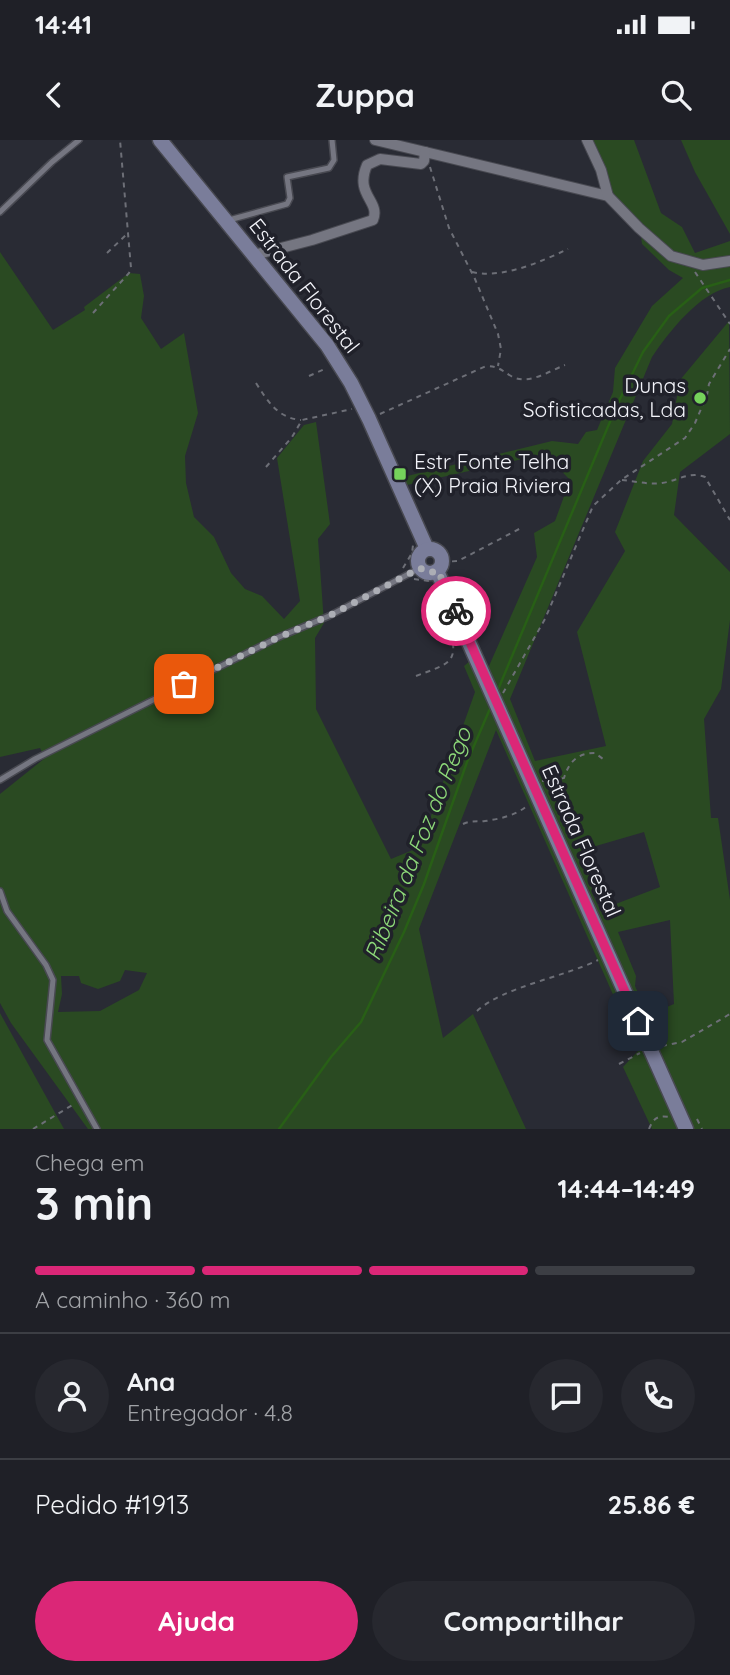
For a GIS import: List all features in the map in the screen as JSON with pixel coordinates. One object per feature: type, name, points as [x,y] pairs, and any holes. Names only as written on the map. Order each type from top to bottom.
[{"type":"main road","name":"Estrada Florestal","points":[[160,140],[309,322],[338,363],[366,413],[420,546]]},
{"type":"main road","points":[[420,546],[440,554],[440,566],[428,573],[420,568],[420,546]]},
{"type":"main road","name":"Estrada Florestal","points":[[440,566],[498,707],[650,1048],[688,1123]]},
{"type":"street","points":[[375,140],[608,196]]},
{"type":"street","points":[[586,140],[601,170],[608,196],[639,229],[671,256],[703,265],[730,261]]},
{"type":"street","points":[[254,254],[312,240],[373,220],[373,203],[367,198],[362,181],[367,165],[380,159],[421,164],[426,152]]},
{"type":"lane","points":[[0,212],[79,140]]},
{"type":"lane","points":[[226,220],[287,204],[290,198],[287,177],[329,168],[334,160],[332,140]]},
{"type":"lane","points":[[0,780],[85,734],[279,637],[329,616],[420,568]]},
{"type":"lane","points":[[0,891],[7,911],[46,965],[53,980],[47,1040],[97,1129]]},
{"type":"path","points":[[93,313],[130,273],[120,140]]},
{"type":"path","points":[[426,152],[449,228],[498,334],[501,349],[498,366]]},
{"type":"path","points":[[107,253],[120,243],[128,232]]},
{"type":"path","points":[[471,272],[485,274],[538,263],[568,249]]},
{"type":"path","points":[[689,262],[730,324]]},
{"type":"path","points":[[498,707],[545,619],[593,506],[621,480],[685,438],[704,404],[709,384],[730,348]]},
{"type":"path","points":[[309,376],[338,363]]},
{"type":"path","points":[[256,383],[270,404],[280,413],[291,419],[302,420],[366,413],[486,366],[498,366],[514,378],[527,381],[565,365]]},
{"type":"path","points":[[266,467],[292,438],[302,420]]},
{"type":"path","points":[[621,480],[663,483],[689,474],[705,477],[730,520]]},
{"type":"path","points":[[440,566],[458,561],[521,528]]},
{"type":"path","points":[[400,571],[420,546]]},
{"type":"path","points":[[416,676],[448,664],[453,658],[449,628]]},
{"type":"path","points":[[477,1011],[486,1003],[551,977],[569,973],[608,953]]},
{"type":"path","points":[[619,1064],[650,1048],[682,1042],[730,1014]]},
{"type":"path","points":[[33,1129],[80,1100]]},
{"type":"path","points":[[649,1129],[653,1121],[661,1115],[702,1129]]},
{"type":"green space","points":[[587,140],[634,140],[661,213],[682,227],[695,253],[730,241],[730,287],[696,305],[676,325],[652,357],[510,699],[535,761],[606,746],[577,632],[625,551],[615,532],[643,461],[672,424],[680,380],[729,321],[730,434],[680,472],[674,515],[730,572],[730,620],[721,689],[704,719],[711,818],[718,818],[730,900],[730,1129],[652,1129],[623,1067],[638,1051],[496,730],[419,929],[443,1038],[473,1014],[526,1129],[88,1129],[11,1023],[0,1003],[0,794],[45,758],[40,748],[0,757],[0,252],[53,330],[85,310],[84,307],[129,273],[140,274],[144,296],[141,318],[161,349],[184,333],[198,413],[185,456],[186,483],[194,517],[214,537],[231,573],[245,589],[262,596],[284,619],[300,601],[277,458],[304,425],[316,422],[330,524],[318,539],[324,623],[315,638],[316,709],[391,859],[420,847],[475,692],[464,666],[476,656],[484,673],[489,666],[537,557],[534,533],[555,521],[570,480],[545,454],[407,485],[403,477],[552,441],[578,444],[586,432],[597,430],[613,392],[615,368],[652,306],[683,278],[669,270],[642,244],[641,237],[608,196]],"holes":[[[644,832],[660,887],[600,910],[591,891],[594,882],[579,854],[589,848]],[[670,920],[674,1004],[657,1011],[646,1010],[635,986],[636,976],[618,932]],[[125,970],[147,973],[139,990],[100,1011],[58,1012],[62,994],[61,976],[79,976],[81,983],[98,989],[120,981]]]},
{"type":"green space","points":[[681,140],[730,140],[730,234],[695,172]]},
{"type":"green space","points":[[0,1013],[64,1129],[0,1129]]},
{"type":"waterway","name":"Ribeira da Foz do Rego","points":[[497,692],[617,405],[643,352],[669,316],[702,288],[730,280]]},
{"type":"waterway","name":"Ribeira da Foz do Rego","points":[[279,1129],[331,1057],[361,1022],[424,884],[467,762],[492,704]]},
{"type":"way so far","points":[[184,684],[279,637],[329,616],[420,568],[428,573],[438,571],[456,611]]},
{"type":"place","name":"Dunas Sofisticadas, Lda","points":[[700,398]]},
{"type":"place","name":"Estr Fonte Telha (X) Praia Riviera","points":[[400,474]]},
{"type":"route","points":[[456,611],[638,1021]]}]
